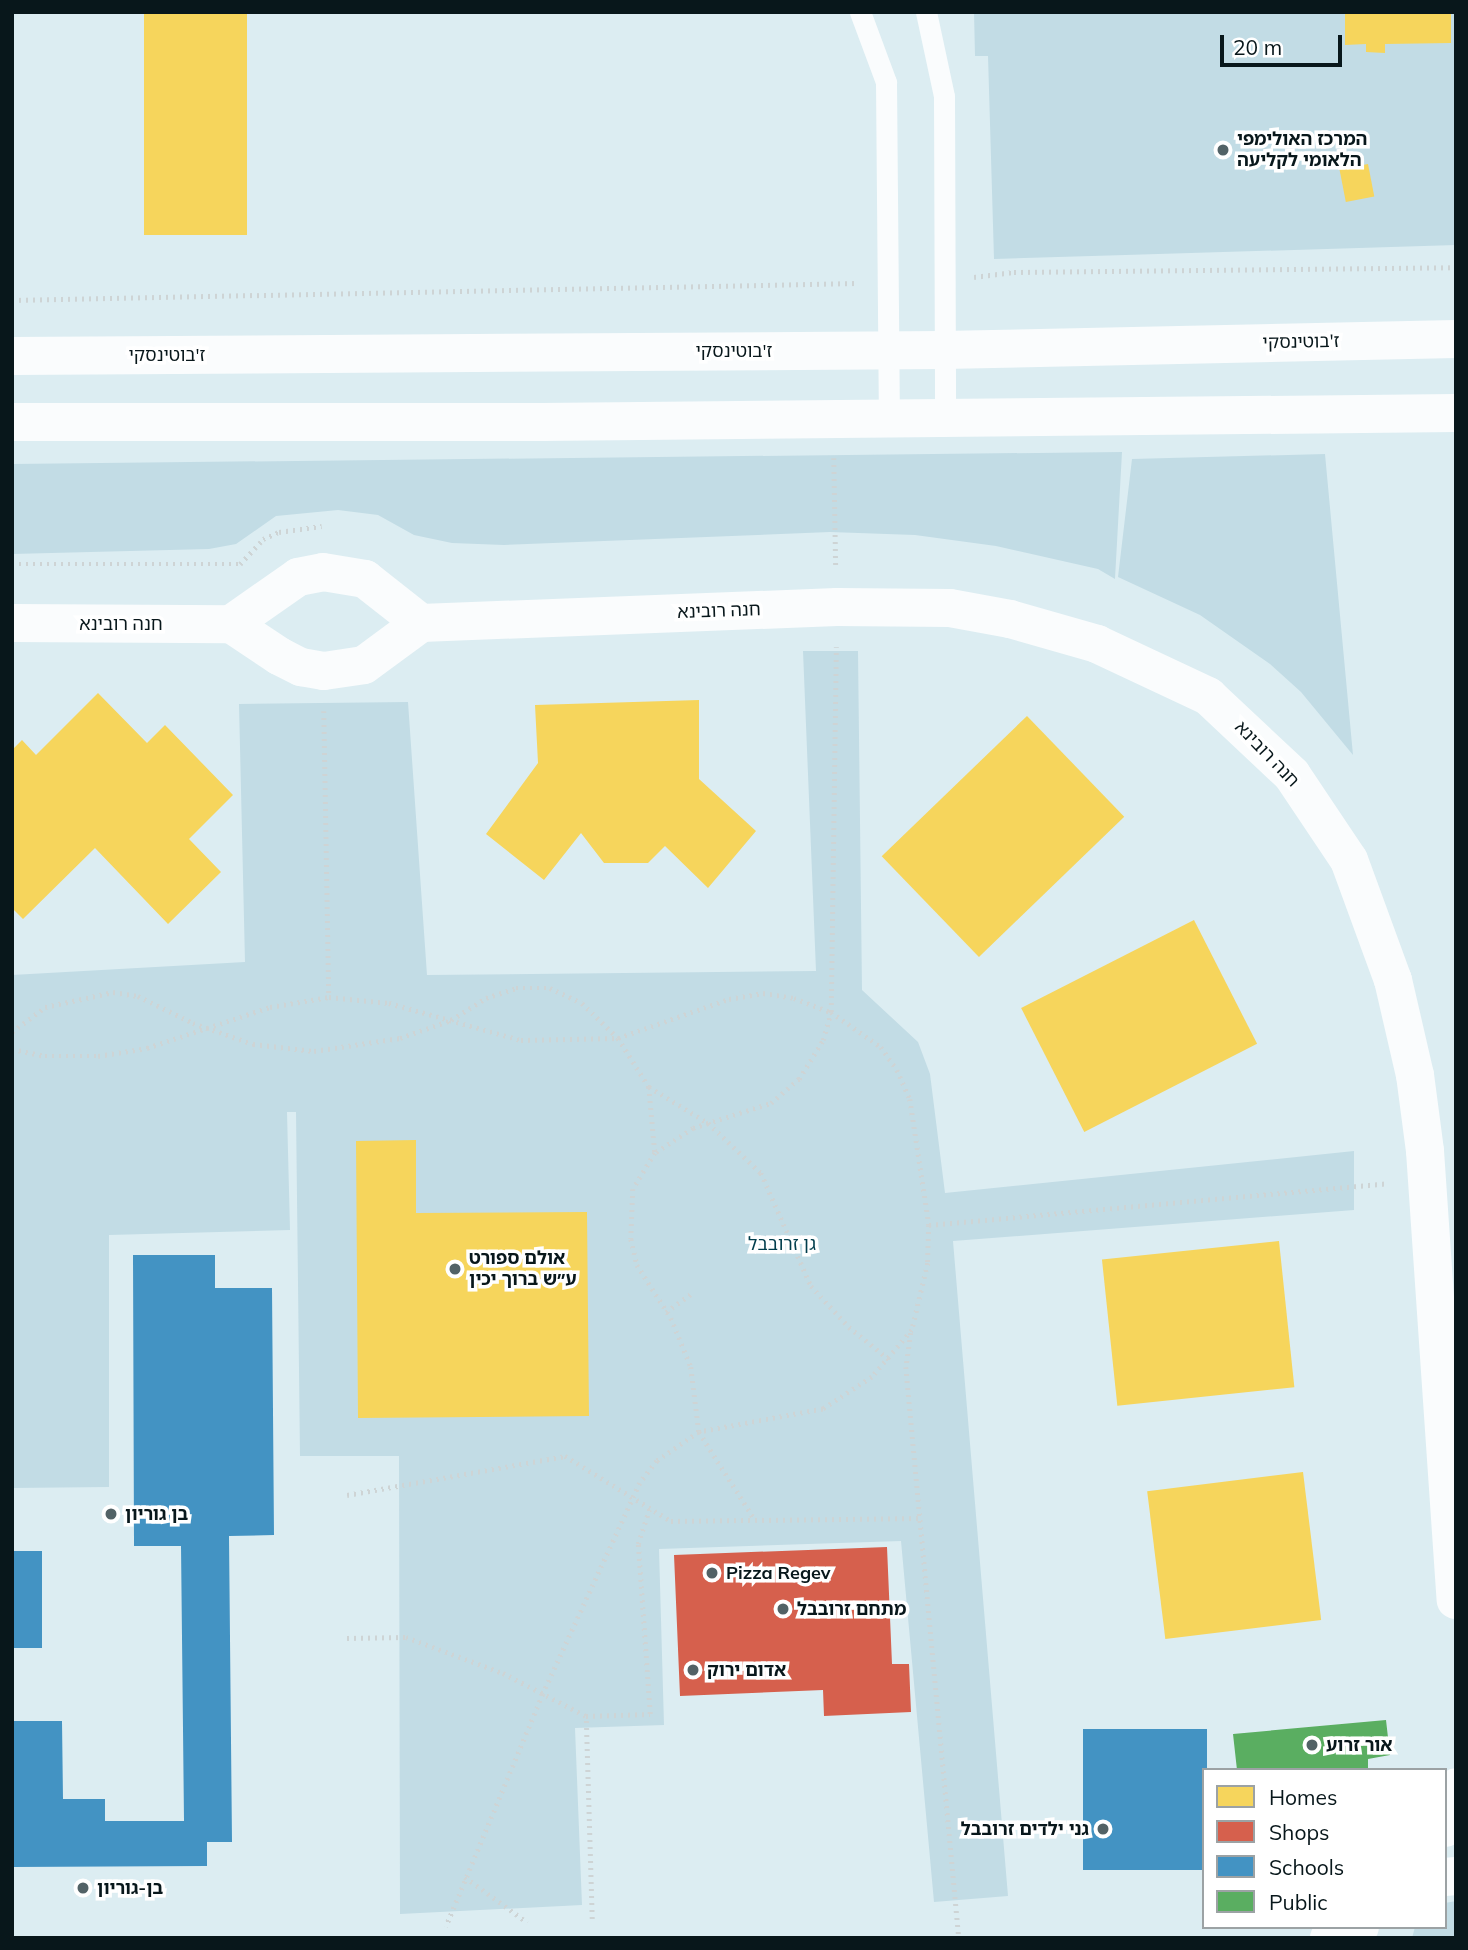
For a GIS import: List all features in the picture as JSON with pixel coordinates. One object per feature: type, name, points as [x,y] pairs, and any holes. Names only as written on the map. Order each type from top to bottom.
[{"type":"main road","name":"ז'בוטינסקי","points":[[12,356],[943,350],[1456,339]]},
{"type":"main road","points":[[12,422],[833,419],[1456,413]]},
{"type":"main road","points":[[323,572],[365,579],[421,623],[364,665],[324,671],[301,667],[279,656],[231,624],[298,578],[323,572]]},
{"type":"main road","name":"חנה רובינא","points":[[421,623],[837,607],[950,608],[1097,644],[1208,696],[1292,775],[1349,860],[1393,980],[1415,1076],[1428,1180],[1456,1600]]},
{"type":"main road","name":"חנה רובינא","points":[[12,623],[231,624]]},
{"type":"main road","points":[[1447,1821],[1456,1787]]},
{"type":"main road","points":[[1329,1938],[1354,1929]]},
{"type":"lane","points":[[860,12],[886,82],[889,418]]},
{"type":"lane","points":[[926,12],[944,96],[945,417]]},
{"type":"path","points":[[944,281],[1014,272],[1456,267]]},
{"type":"path","points":[[12,300],[889,283]]},
{"type":"path","points":[[755,1520],[699,1432],[691,1367],[666,1312],[637,1265],[630,1230],[633,1189],[655,1153],[708,1123],[756,1112],[786,1092],[811,1063],[831,1012],[837,607],[833,419]]},
{"type":"path","points":[[12,564],[240,564],[271,536],[323,526]]},
{"type":"path","points":[[324,696],[329,997]]},
{"type":"path","points":[[12,1032],[45,1007],[113,992],[138,996],[208,1029],[253,1044],[314,1051],[372,1044],[451,1020],[500,992],[550,988],[582,1003],[618,1038],[649,1087],[708,1123],[761,1173],[811,1286],[849,1327],[890,1360]]},
{"type":"path","points":[[12,1049],[45,1056],[98,1056],[147,1048],[270,1007],[329,997],[389,1003],[521,1040],[618,1038],[729,999],[763,993],[794,998],[831,1012],[881,1047],[897,1070],[910,1099],[929,1225],[928,1263],[905,1367],[923,1518],[959,1938]]},
{"type":"path","points":[[649,1087],[655,1153]]},
{"type":"path","points":[[929,1225],[1428,1180]]},
{"type":"path","points":[[666,1312],[692,1293]]},
{"type":"path","points":[[446,1927],[542,1694],[629,1500],[657,1461],[699,1432],[823,1409],[890,1360],[912,1330]]},
{"type":"path","points":[[347,1495],[565,1456],[629,1500],[671,1521],[923,1518]]},
{"type":"path","points":[[347,1638],[406,1637],[503,1673],[586,1716],[650,1714],[638,1544],[649,1510]]},
{"type":"path","points":[[586,1716],[592,1919]]},
{"type":"path","points":[[466,1877],[527,1922]]},
{"type":"green space","name":"המרכז האולימפי הלאומי לקליעה","points":[[974,12],[1456,12],[1456,245],[994,259],[988,56],[975,56]]},
{"type":"green space","points":[[1122,452],[1115,579],[1098,569],[996,546],[915,535],[830,532],[504,545],[452,543],[414,535],[378,515],[338,510],[276,516],[236,544],[209,549],[12,554],[12,464]]},
{"type":"green space","points":[[1325,454],[1353,755],[1301,692],[1270,664],[1200,615],[1118,577],[1132,459]]},
{"type":"green space","name":"גן זרובבל","points":[[803,651],[858,651],[862,990],[918,1042],[930,1074],[945,1193],[1354,1151],[1354,1210],[953,1241],[1008,1896],[934,1902],[901,1541],[659,1549],[664,1725],[575,1728],[582,1905],[400,1914],[399,1456],[300,1456],[296,1112],[287,1112],[290,1230],[109,1235],[109,1487],[12,1488],[12,975],[245,962],[239,704],[408,702],[427,975],[816,971]]},
{"type":"green space","points":[[1456,1901],[1456,1938],[1412,1938],[1414,1929],[1447,1929],[1447,1903]]},
{"type":"building: Homes","points":[[144,12],[247,12],[247,235],[144,235]]},
{"type":"building: Homes","points":[[1345,12],[1451,12],[1451,43],[1385,44],[1385,53],[1366,52],[1366,44],[1345,45]]},
{"type":"building: Homes","points":[[1368,164],[1374,196],[1346,202],[1340,170]]},
{"type":"building: Homes","points":[[98,693],[147,743],[165,725],[233,795],[189,839],[221,872],[168,924],[95,848],[23,919],[12,908],[12,750],[22,740],[36,755]]},
{"type":"building: Homes","points":[[699,700],[699,779],[756,831],[708,888],[665,846],[648,863],[604,863],[581,833],[544,880],[486,834],[538,763],[535,705]]},
{"type":"building: Homes","points":[[1027,716],[1124,817],[979,957],[882,856]]},
{"type":"building: Homes","points":[[1194,920],[1257,1044],[1084,1132],[1021,1008]]},
{"type":"building: Homes","points":[[416,1140],[416,1213],[587,1212],[589,1416],[358,1418],[356,1141]]},
{"type":"building: Homes","points":[[1279,1241],[1294,1387],[1117,1406],[1102,1260]]},
{"type":"building: Homes","points":[[1303,1472],[1321,1620],[1165,1639],[1147,1491]]},
{"type":"building: Shops","name":"מתחם זרובבל","points":[[887,1547],[892,1664],[909,1664],[911,1712],[824,1716],[823,1690],[680,1696],[674,1555]]},
{"type":"building: Schools","points":[[133,1255],[215,1255],[215,1288],[272,1288],[274,1535],[229,1536],[232,1842],[207,1842],[207,1866],[12,1867],[12,1721],[62,1721],[63,1799],[105,1799],[105,1821],[184,1821],[181,1546],[134,1546]]},
{"type":"building: Schools","points":[[12,1551],[42,1551],[42,1648],[12,1648]]},
{"type":"building: Schools","points":[[1083,1729],[1207,1729],[1207,1768],[1202,1768],[1202,1870],[1083,1870]]},
{"type":"building: Public","name":"אור זרוע","points":[[1386,1720],[1390,1755],[1368,1759],[1368,1768],[1237,1768],[1233,1734]]},
{"type":"place","name":"המרכז האולימפי הלאומי לקליעה","points":[[1223,150]]},
{"type":"place","name":"אולם ספורט ע״ש ברוך יכין","points":[[455,1269]]},
{"type":"place","name":"בן גוריון","points":[[111,1514]]},
{"type":"place","name":"Pizza Regev","points":[[712,1573]]},
{"type":"place","name":"מתחם זרובבל","points":[[783,1609]]},
{"type":"place","name":"אדום ירוק","points":[[693,1670]]},
{"type":"place","name":"אור זרוע","points":[[1312,1745]]},
{"type":"place","name":"גני ילדים זרובבל","points":[[1103,1829]]},
{"type":"place","name":"בן-גוריון","points":[[83,1888]]}]
